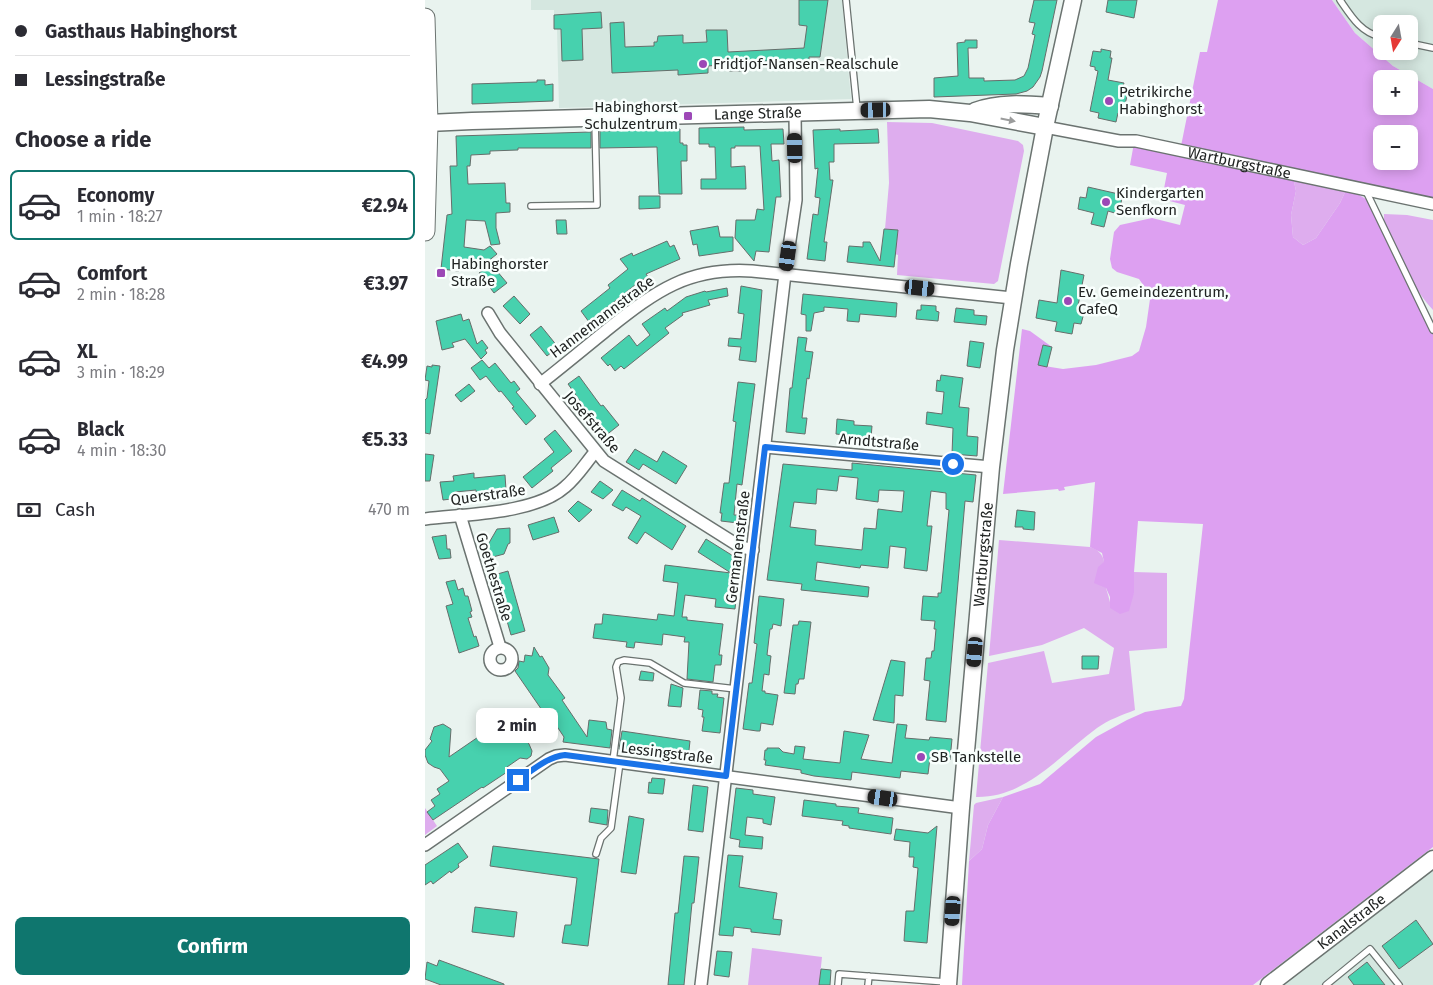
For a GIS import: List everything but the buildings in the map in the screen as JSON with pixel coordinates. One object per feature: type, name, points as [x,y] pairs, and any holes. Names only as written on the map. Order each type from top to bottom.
[{"type":"main road","name":"Wartburgstraße","points":[[948,984],[961,808],[991,467],[1013,298],[1045,127],[1073,0]]},
{"type":"main road","points":[[425,18],[427,124],[425,231]]},
{"type":"main road","name":"Lange Straße","points":[[970,113],[986,107],[1012,104],[1050,106]]},
{"type":"main road","name":"Lange Straße","points":[[427,124],[929,109],[970,113],[1045,127]]},
{"type":"main road","name":"Kanalstraße","points":[[1269,985],[1433,858]]},
{"type":"street","name":"Germanenstraße","points":[[701,985],[785,274],[796,200],[795,113]]},
{"type":"street","name":"Wartburgstraße","points":[[1045,127],[1119,141],[1136,141],[1433,204]]},
{"type":"street","name":"Hannemannstraße","points":[[540,384],[640,304],[666,287],[693,276],[720,271],[736,270],[785,274],[1013,298]]},
{"type":"street","name":"Josefstraße","points":[[488,313],[500,333],[603,461],[739,546],[753,550]]},
{"type":"street","name":"Arndtstraße","points":[[765,447],[991,467]]},
{"type":"street","name":"Querstraße","points":[[425,519],[516,508],[547,500],[564,489],[575,478],[595,452]]},
{"type":"street","name":"Goethestraße","points":[[459,515],[500,647]]},
{"type":"street","name":"Lessingstraße","points":[[425,845],[549,759],[565,755],[961,808]]},
{"type":"lane","points":[[846,0],[857,111]]},
{"type":"lane","points":[[1340,0],[1356,24],[1373,35]]},
{"type":"lane","points":[[1418,45],[1433,48]]},
{"type":"lane","points":[[531,206],[597,205],[595,118]]},
{"type":"lane","points":[[1366,191],[1433,330]]},
{"type":"lane","points":[[596,854],[601,838],[611,828],[621,698],[616,667],[618,662],[623,660],[650,663],[684,683],[737,689]]},
{"type":"lane","points":[[1326,985],[1370,949],[1399,985]]},
{"type":"lane","points":[[838,985],[839,974],[948,984]]},
{"type":"lane","points":[[869,976],[869,985]]},
{"type":"shaded area","name":"Fridtjof-Nansen-Realschule","points":[[531,0],[842,0],[851,99],[559,108],[557,29],[554,29],[554,10],[531,10]]},
{"type":"shaded area","points":[[1218,0],[1332,0],[1355,33],[1373,49],[1373,60],[1386,60],[1400,70],[1373,70],[1373,115],[1418,115],[1418,80],[1433,89],[1433,200],[1181,146],[1200,52],[1207,52]]},
{"type":"shaded area","points":[[1332,0],[1433,0],[1433,89],[1418,80],[1418,70],[1400,70],[1386,60],[1418,60],[1418,15],[1373,15],[1373,49],[1355,33]]},
{"type":"shaded area","points":[[887,122],[932,123],[1018,141],[1023,145],[1024,151],[998,281],[994,284],[897,275],[898,255],[895,254],[898,230],[885,229],[889,183]]},
{"type":"shaded area","points":[[1134,143],[1293,177],[1296,191],[1291,215],[1293,237],[1303,245],[1316,238],[1340,203],[1347,188],[1366,199],[1373,209],[1392,253],[1433,333],[1433,847],[1253,985],[962,985],[969,861],[982,849],[988,825],[1003,797],[1040,784],[1096,737],[1127,720],[1145,712],[1181,706],[1184,699],[1203,524],[1138,521],[1134,593],[1129,611],[1120,614],[1110,608],[1110,597],[1106,588],[1094,583],[1098,567],[1104,562],[1102,553],[1090,547],[1095,482],[1064,487],[1065,490],[1059,491],[1058,489],[1003,494],[1022,329],[1030,331],[1052,347],[1043,345],[1038,365],[1063,369],[1096,365],[1132,356],[1139,351],[1146,327],[1150,299],[1139,279],[1117,272],[1112,268],[1110,259],[1114,232],[1120,225],[1152,218],[1180,225],[1185,205],[1162,199],[1167,173],[1130,165]]},
{"type":"shaded area","points":[[1293,177],[1347,188],[1340,203],[1316,238],[1303,245],[1293,237],[1291,215],[1296,191]]},
{"type":"shaded area","points":[[1384,214],[1407,215],[1433,220],[1433,310],[1405,268],[1384,222]]},
{"type":"shaded area","points":[[999,540],[1090,547],[1097,550],[1103,559],[1105,582],[1111,608],[1134,593],[1134,572],[1167,573],[1167,648],[1129,651],[1135,710],[1101,725],[1027,783],[994,795],[976,797],[988,663],[1044,651],[1052,683],[1109,674],[1114,648],[1084,628],[1042,645],[989,656]]},
{"type":"shaded area","points":[[1003,797],[988,825],[982,849],[969,861],[974,805]]},
{"type":"shaded area","points":[[425,808],[437,826],[425,835]]},
{"type":"shaded area","points":[[1433,868],[1433,985],[1279,985]]},
{"type":"shaded area","points":[[752,948],[822,957],[819,985],[748,985]]},
{"type":"place","name":"Fridtjof-Nansen-Realschule","points":[[703,64]]},
{"type":"place","name":"Petrikirche Habinghorst","points":[[1109,101]]},
{"type":"place","name":"Habinghorst Schulzentrum","points":[[688,116]]},
{"type":"place","name":"Kindergarten Senfkorn","points":[[1106,202]]},
{"type":"place","name":"Habinghorster Straße","points":[[441,273]]},
{"type":"place","name":"Ev. Gemeindezentrum, CafeQ","points":[[1068,301]]},
{"type":"place","name":"SB Tankstelle","points":[[921,757]]},
{"type":"route","points":[[518,780],[549,759],[565,755],[726,776],[765,447],[953,464]]}]
